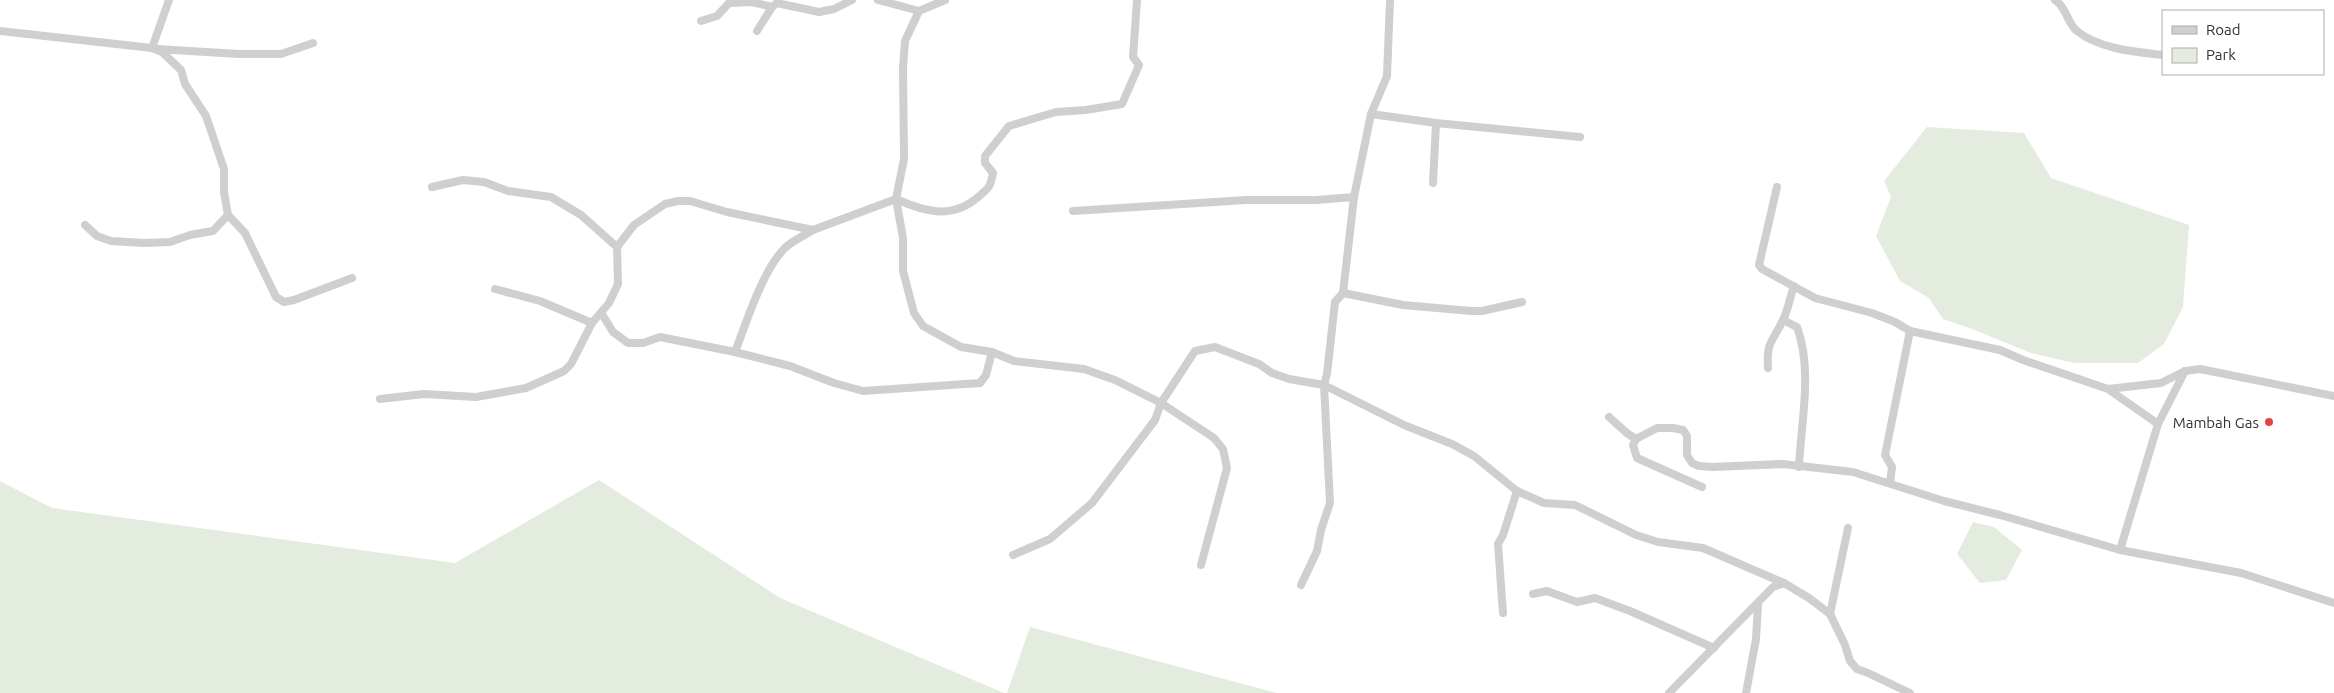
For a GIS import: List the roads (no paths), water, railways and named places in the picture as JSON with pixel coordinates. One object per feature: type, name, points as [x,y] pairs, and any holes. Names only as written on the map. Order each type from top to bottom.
[{"type":"street","points":[[152,48],[169,0]]},
{"type":"street","points":[[757,31],[772,7],[777,3],[820,12],[852,0]]},
{"type":"street","points":[[878,0],[919,11]]},
{"type":"street","points":[[945,0],[933,1],[919,11],[905,41],[903,68],[904,159],[896,199],[903,238],[903,271],[917,318],[932,332],[962,347],[992,352],[1014,361],[1084,369],[1115,380],[1161,403],[1214,438],[1223,449],[1227,468],[1201,565]]},
{"type":"street","points":[[735,352],[765,280],[786,247],[813,230],[896,199],[920,210],[937,212],[968,205],[987,191],[993,172],[985,163],[985,156],[1009,126],[1056,112],[1086,110],[1122,104],[1139,65],[1133,57],[1137,0]]},
{"type":"street","points":[[1301,585],[1317,551],[1321,530],[1330,503],[1324,385],[1327,374],[1335,302],[1343,293],[1354,197],[1371,114],[1387,76],[1390,0]]},
{"type":"street","points":[[2055,0],[2064,8],[2076,31],[2088,38],[2124,50],[2162,55]]},
{"type":"street","points":[[701,21],[717,16],[729,3],[752,2],[772,7]]},
{"type":"street","points":[[0,31],[152,48],[239,54],[281,54],[313,43]]},
{"type":"street","points":[[152,48],[162,52],[181,70],[185,84],[206,116],[224,169],[224,192],[228,215],[245,233],[276,297],[284,302],[352,278]]},
{"type":"street","points":[[1371,114],[1436,123],[1580,137]]},
{"type":"street","points":[[1433,183],[1436,123]]},
{"type":"street","points":[[432,187],[463,180],[484,182],[508,191],[551,197],[581,215],[617,247]]},
{"type":"street","points":[[1776,187],[1759,265],[1762,269],[1815,298],[1872,313],[1895,322],[1910,331],[2000,350],[2023,360],[2108,389],[2158,424]]},
{"type":"street","points":[[1073,211],[1246,200],[1316,200],[1354,197]]},
{"type":"street","points":[[380,399],[424,394],[476,397],[533,385],[564,371],[571,364],[592,322],[602,314],[618,284],[617,247],[634,225],[652,211],[678,201],[690,201],[727,212],[813,230]]},
{"type":"street","points":[[85,225],[97,236],[111,241],[170,242],[190,235],[213,231],[228,215]]},
{"type":"street","points":[[1768,368],[1767,353],[1770,341],[1783,320],[1794,286]]},
{"type":"street","points":[[495,289],[540,301],[592,322]]},
{"type":"street","points":[[1343,293],[1403,305],[1470,311],[1482,311],[1522,302]]},
{"type":"street","points":[[602,314],[613,332],[628,343],[643,343],[660,337],[735,352],[790,366],[834,383],[864,391],[980,383],[986,375],[992,352]]},
{"type":"street","points":[[1783,320],[1797,327],[1803,344],[1804,389],[1799,467]]},
{"type":"street","points":[[1890,483],[1892,467],[1885,455],[1910,331]]},
{"type":"street","points":[[1013,555],[1050,539],[1092,502],[1155,420],[1161,403],[1195,351],[1215,347],[1281,376],[1324,385],[1404,425],[1452,444],[1474,456],[1517,491],[1544,504],[1575,505],[1644,537],[1658,542],[1703,548],[1736,564],[1784,583],[1810,598],[1830,614],[1846,645],[1850,661],[1856,669],[1910,693]]},
{"type":"street","points":[[2108,389],[2161,383],[2185,371],[2200,368],[2334,396]]},
{"type":"street","points":[[2120,550],[2158,424],[2185,371]]},
{"type":"street","points":[[1609,417],[1628,434],[1636,438]]},
{"type":"street","points":[[1702,487],[1637,458],[1633,445],[1636,438],[1657,428],[1683,430],[1687,436],[1687,455],[1692,463],[1699,466],[1782,464],[1853,472],[1944,501],[2000,515],[2120,550],[2241,573],[2334,603]]},
{"type":"street","points":[[1503,613],[1498,544],[1503,535],[1517,491]]},
{"type":"street","points":[[1830,614],[1848,528]]},
{"type":"street","points":[[1768,576],[1773,587]]},
{"type":"street","points":[[1669,693],[1773,587],[1784,583]]},
{"type":"street","points":[[1534,594],[1546,591],[1577,602],[1595,598],[1630,610],[1714,648]]},
{"type":"street","points":[[1746,693],[1756,639],[1758,604]]},
{"type":"place","name":"Mambah Gas","points":[[2269,422]]}]
